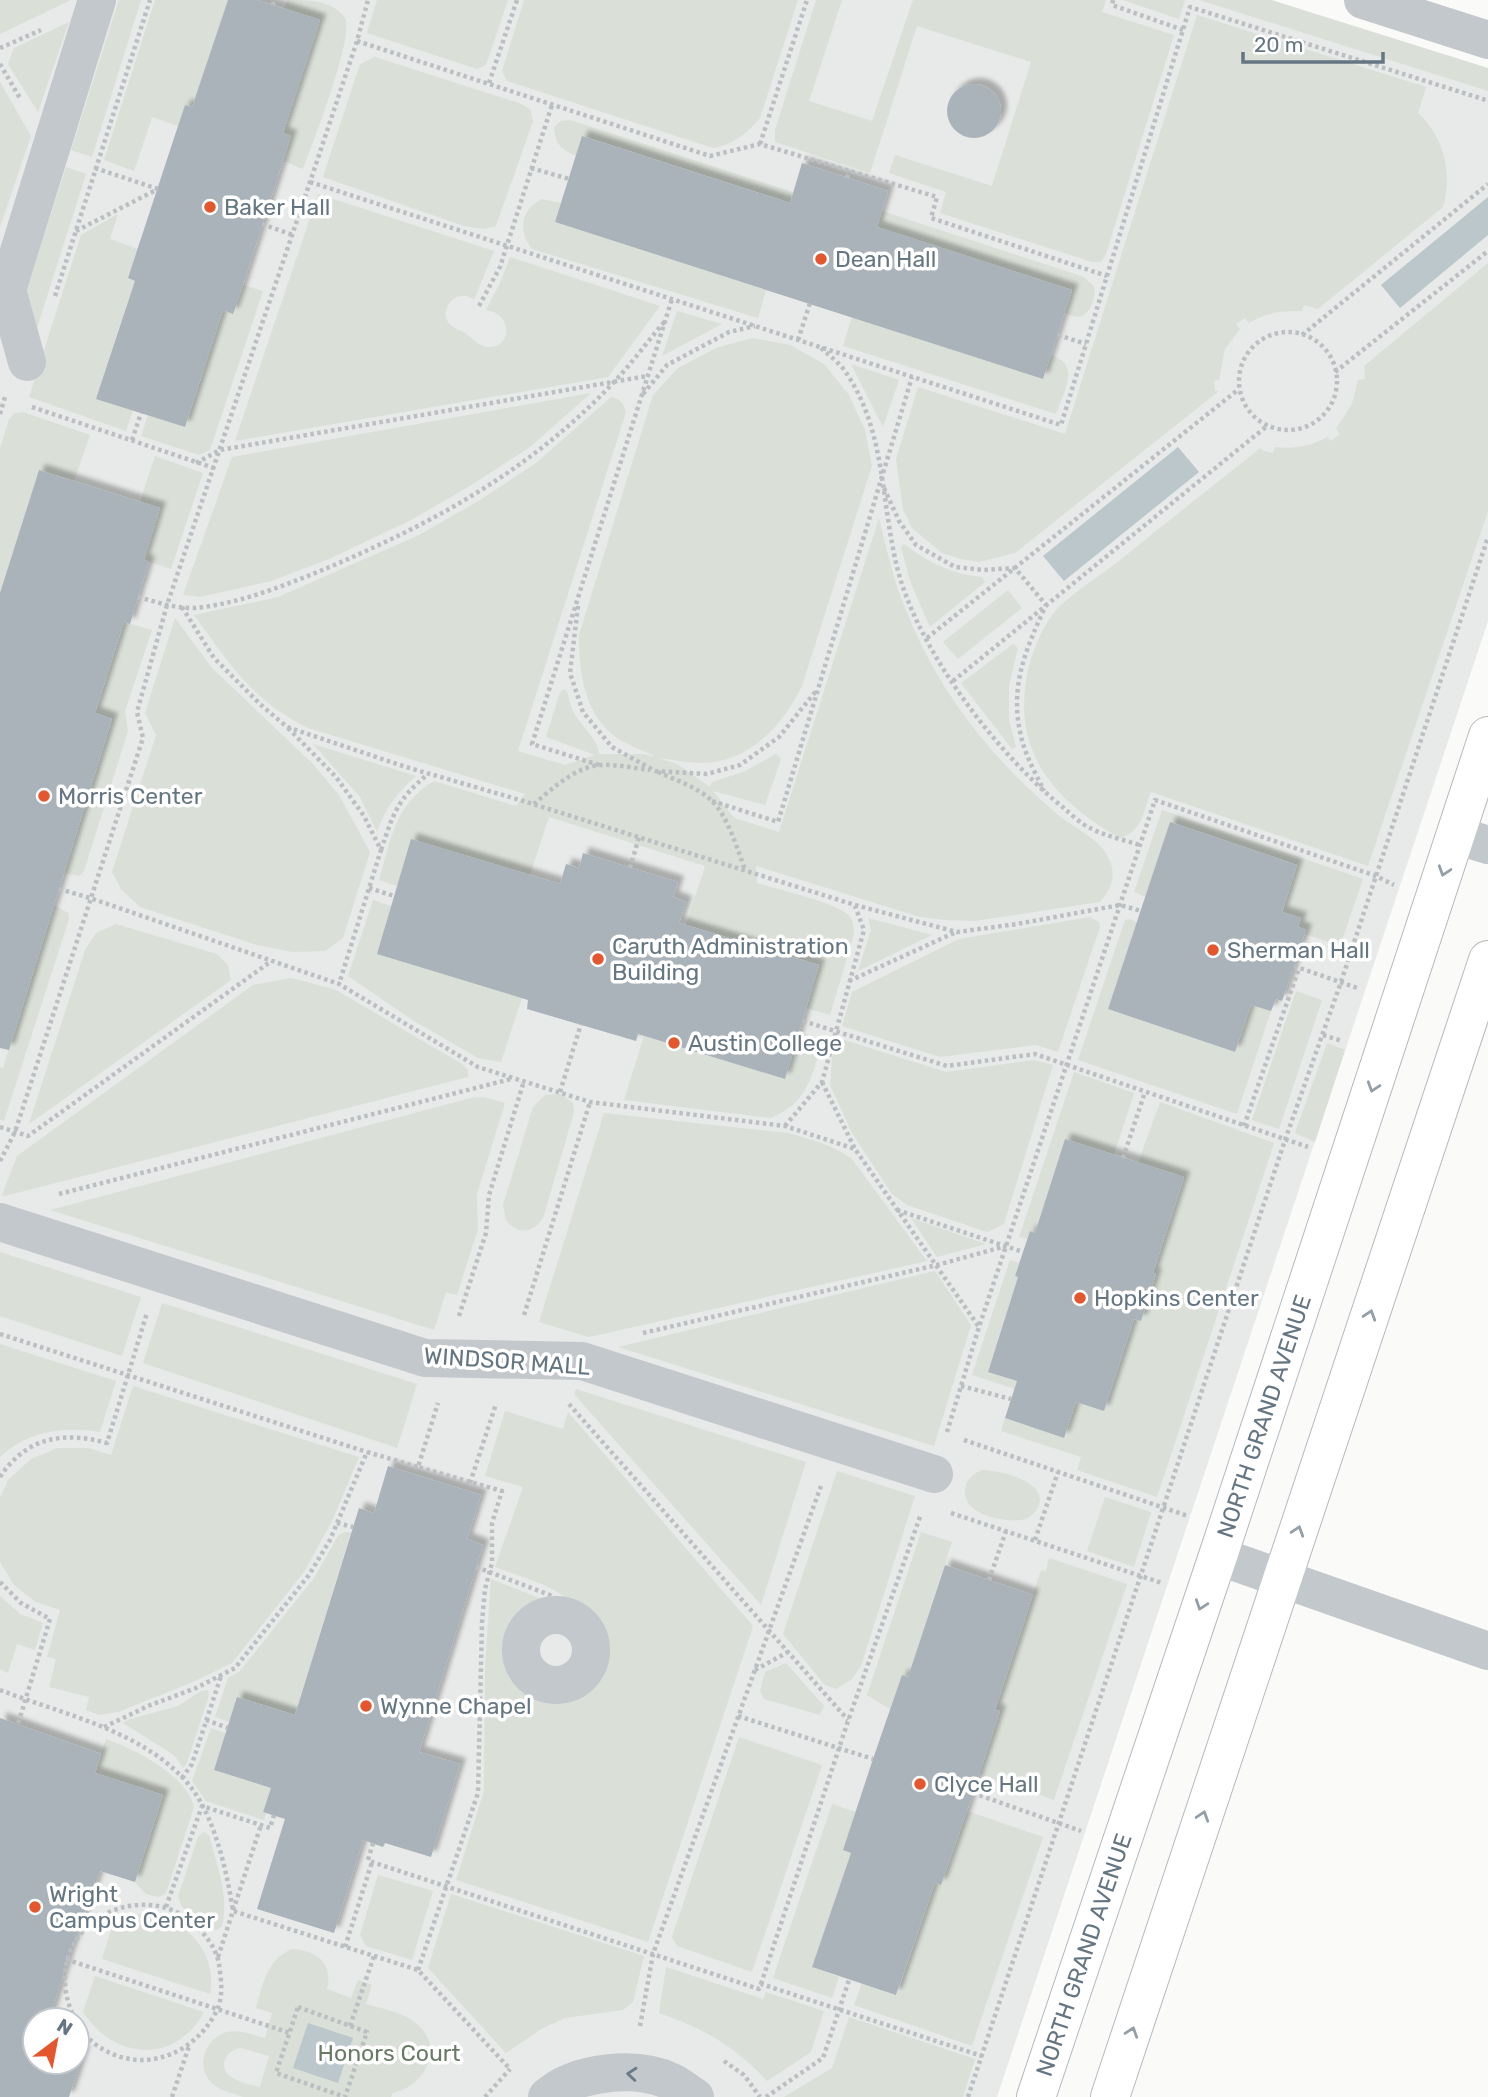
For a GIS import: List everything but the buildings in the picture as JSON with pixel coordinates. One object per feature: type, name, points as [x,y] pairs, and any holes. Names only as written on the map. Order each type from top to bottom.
[{"type":"main road","name":"NORTH GRAND AVENUE","points":[[1036,2097],[1433,904],[1472,840],[1488,736]]},
{"type":"main road","points":[[1110,2097],[1488,960]]},
{"type":"street","points":[[27,362],[7,290],[97,0]]},
{"type":"street","points":[[1366,1],[1488,40]]},
{"type":"street","name":"WINDSOR MALL","points":[[0,1222],[425,1358],[582,1361],[836,1442],[929,1489]]},
{"type":"street","points":[[1218,1556],[1488,1651]]},
{"type":"street","points":[[547,2097],[554,2091],[591,2075],[631,2072],[671,2081],[695,2097]]},
{"type":"path","points":[[51,309],[150,0]]},
{"type":"path","points":[[0,1161],[15,1132],[143,737],[137,712],[167,605],[293,235],[357,41],[367,0]]},
{"type":"path","points":[[489,83],[517,0]]},
{"type":"path","points":[[760,144],[807,0]]},
{"type":"path","points":[[1113,0],[1112,5],[1184,30]]},
{"type":"path","points":[[310,182],[1060,425],[1190,7],[1486,100],[1488,103]]},
{"type":"path","points":[[357,41],[710,156],[760,144],[937,197],[931,218],[1107,276]]},
{"type":"path","points":[[479,306],[500,267],[552,105]]},
{"type":"path","points":[[76,232],[158,189],[95,168]]},
{"type":"path","points":[[531,168],[569,179]]},
{"type":"path","points":[[846,178],[849,170]]},
{"type":"path","points":[[1302,335],[1488,184]]},
{"type":"path","points":[[262,224],[293,235]]},
{"type":"path","points":[[1335,372],[1488,251]]},
{"type":"path","points":[[672,299],[532,744],[599,765],[707,774],[740,765],[779,737],[819,687]]},
{"type":"path","points":[[799,340],[810,303]]},
{"type":"path","points":[[138,597],[167,605],[195,608],[272,591],[382,544],[454,508],[513,470],[561,431],[613,382],[665,321]]},
{"type":"path","points":[[641,396],[667,365],[729,332],[756,326]]},
{"type":"path","points":[[1280,333],[1302,335],[1311,338],[1323,348],[1332,362],[1335,395],[1316,422],[1300,429],[1284,430],[1267,426],[1244,404],[1239,389],[1239,374],[1244,359],[1254,346],[1266,338],[1280,333]]},
{"type":"path","points":[[1058,335],[1086,344]]},
{"type":"path","points":[[821,347],[846,372],[868,413],[879,451],[881,481],[901,579],[927,638],[953,681],[1011,760],[1044,792],[1089,828],[1140,846]]},
{"type":"path","points":[[196,463],[220,450],[648,376]]},
{"type":"path","points":[[579,596],[570,673],[583,712],[612,747],[687,785],[712,801],[778,822],[912,377]]},
{"type":"path","points":[[927,638],[1239,389]]},
{"type":"path","points":[[5,397],[18,402]]},
{"type":"path","points":[[30,406],[214,468]]},
{"type":"path","points":[[132,440],[141,413]]},
{"type":"path","points":[[953,681],[1267,426]]},
{"type":"path","points":[[881,481],[899,522],[916,545],[955,567],[984,570],[1014,568]]},
{"type":"path","points":[[968,2097],[1488,537]]},
{"type":"path","points":[[1014,568],[1046,605]]},
{"type":"path","points":[[1044,792],[1021,738],[1016,707],[1024,654],[1046,605]]},
{"type":"path","points":[[181,607],[214,657],[336,777],[364,816],[381,850]]},
{"type":"path","points":[[287,727],[855,905],[957,932]]},
{"type":"path","points":[[533,805],[579,772],[599,765]]},
{"type":"path","points":[[339,984],[396,808],[408,791],[429,773]]},
{"type":"path","points":[[373,1843],[368,1860],[759,1989],[929,1489],[979,1327],[1156,800],[1377,876],[1433,904]]},
{"type":"path","points":[[712,801],[732,836],[746,871]]},
{"type":"path","points":[[630,867],[639,837]]},
{"type":"path","points":[[369,888],[394,896]]},
{"type":"path","points":[[59,889],[339,984],[478,1067],[590,1102],[785,1126],[855,1149]]},
{"type":"path","points":[[785,1126],[821,1082],[864,930],[855,905]]},
{"type":"path","points":[[849,981],[957,932],[1120,905],[1141,911]]},
{"type":"path","points":[[0,1127],[29,1136],[271,961]]},
{"type":"path","points":[[1244,1126],[1296,967],[1341,982]]},
{"type":"path","points":[[803,1021],[947,1066],[1035,1054],[1349,1161]]},
{"type":"path","points":[[560,1092],[581,1024]]},
{"type":"path","points":[[53,1195],[513,1078]]},
{"type":"path","points":[[418,1467],[442,1391],[445,1358],[485,1233],[489,1195],[524,1081]]},
{"type":"path","points":[[821,1082],[855,1149],[979,1327]]},
{"type":"path","points":[[1123,1158],[1145,1092]]},
{"type":"path","points":[[470,1483],[590,1102]]},
{"type":"path","points":[[897,1209],[1023,1252]]},
{"type":"path","points":[[582,1361],[604,1342],[937,1265],[1006,1246]]},
{"type":"path","points":[[0,1477],[21,1452],[41,1442],[63,1437],[84,1437],[107,1443],[160,1273]]},
{"type":"path","points":[[0,1334],[367,1452],[502,1491],[492,1523],[492,1563],[482,1622],[478,1793],[418,1970]]},
{"type":"path","points":[[510,1359],[570,1405],[848,1721]]},
{"type":"path","points":[[961,1386],[1011,1399]]},
{"type":"path","points":[[946,1434],[1191,1517]]},
{"type":"path","points":[[640,2026],[653,1954],[836,1442]]},
{"type":"path","points":[[104,1727],[148,1706],[196,1688],[235,1668],[309,1575],[337,1523],[367,1452]]},
{"type":"path","points":[[435,1480],[437,1472]]},
{"type":"path","points":[[1035,1540],[1058,1472]]},
{"type":"path","points":[[929,1489],[1006,1531],[1204,1597]]},
{"type":"path","points":[[337,1523],[353,1527]]},
{"type":"path","points":[[989,1580],[1006,1531]]},
{"type":"path","points":[[477,1567],[550,1595],[568,1608],[580,1631],[583,1659],[579,1668],[562,1678],[543,1675],[530,1661],[528,1644],[531,1635],[545,1623],[554,1620],[572,1625],[580,1631]]},
{"type":"path","points":[[0,1582],[21,1603],[50,1619],[18,1724]]},
{"type":"path","points":[[754,1671],[788,1652]]},
{"type":"path","points":[[182,1778],[192,1763],[221,1675]]},
{"type":"path","points":[[0,1690],[104,1727],[153,1752],[182,1778],[193,1790],[202,1807],[227,1873],[233,1911]]},
{"type":"path","points":[[738,1716],[873,1759]]},
{"type":"path","points":[[206,1720],[228,1728]]},
{"type":"path","points":[[973,1793],[1121,1845]]},
{"type":"path","points":[[202,1807],[270,1828],[274,1815]]},
{"type":"path","points":[[166,1907],[202,1807]]},
{"type":"path","points":[[218,1958],[261,1825]]},
{"type":"path","points":[[345,1947],[372,1861]]},
{"type":"path","points":[[69,2006],[66,1998],[65,1971],[73,1945],[90,1924],[113,1909],[139,1903],[166,1907],[188,1918],[206,1935],[218,1958],[222,1981],[218,2008],[207,2028],[190,2045],[167,2056],[143,2060],[118,2057],[91,2040]]},
{"type":"path","points":[[233,1911],[418,1970],[510,2069]]},
{"type":"path","points":[[69,1956],[290,2033]]},
{"type":"path","points":[[350,2026],[374,1956]]},
{"type":"path","points":[[766,2097],[823,2058],[849,1980]]},
{"type":"path","points":[[761,1984],[982,2056]]},
{"type":"path","points":[[299,2007],[367,2032],[345,2097],[276,2073],[290,2033],[299,2007]]},
{"type":"path","points":[[172,2097],[190,2045]]},
{"type":"shaded area","name":"Austin College","points":[[0,0],[1272,0],[1488,69],[1488,621],[997,2097],[0,2097]]},
{"type":"shaded area","points":[[1488,197],[1488,235],[1400,308],[1381,285]]},
{"type":"shaded area","points":[[1178,447],[1199,472],[1064,581],[1043,556]]},
{"type":"shaded area","points":[[308,2023],[353,2038],[338,2083],[293,2068]]},
{"type":"green space","points":[[0,0],[71,0],[0,34]]},
{"type":"green space","points":[[119,0],[141,0],[92,157],[71,150]]},
{"type":"green space","points":[[155,0],[228,0],[192,107],[185,105],[178,126],[152,117],[134,171],[104,160]]},
{"type":"green space","points":[[287,0],[327,4],[345,18],[346,28],[331,91],[303,169],[283,161],[284,9]]},
{"type":"green space","points":[[377,0],[508,0],[486,65],[477,69],[367,33]]},
{"type":"green space","points":[[524,0],[798,0],[760,118],[739,138],[713,148],[507,81],[502,71]]},
{"type":"green space","points":[[816,0],[842,0],[809,101],[872,121],[913,0],[1106,0],[1102,12],[1174,35],[1106,254],[1101,262],[1092,262],[940,213],[946,192],[889,173],[895,155],[992,186],[1031,62],[917,26],[870,173],[775,142],[775,130]]},
{"type":"green space","points":[[1123,0],[1185,0],[1179,19]]},
{"type":"green space","points":[[1199,0],[1271,0],[1488,68],[1488,91]]},
{"type":"green space","points":[[1197,15],[1426,87],[1418,113],[1434,133],[1444,156],[1447,181],[1443,207],[1318,309],[1304,305],[1302,311],[1274,313],[1249,323],[1245,318],[1236,324],[1240,329],[1225,349],[1219,380],[1214,381],[1215,391],[1219,391],[1015,553],[979,562],[942,553],[912,528],[903,509],[896,459],[918,387],[1065,434]]},
{"type":"green space","points":[[69,22],[38,112],[8,64],[14,48]]},
{"type":"green space","points":[[375,57],[519,103],[530,109],[533,121],[496,226],[484,229],[464,226],[323,177],[360,64]]},
{"type":"green space","points":[[0,82],[31,136],[0,227]]},
{"type":"green space","points":[[570,120],[793,192],[790,203],[583,136],[576,156],[560,145],[554,127],[561,121]]},
{"type":"green space","points":[[66,167],[86,174],[36,331],[26,292]]},
{"type":"green space","points":[[318,194],[494,251],[474,300],[459,296],[448,305],[446,312],[447,320],[452,326],[485,346],[497,346],[505,336],[505,323],[501,317],[486,310],[510,257],[660,306],[608,377],[235,441]]},
{"type":"green space","points":[[542,199],[561,203],[555,222],[766,290],[758,318],[532,249],[523,228],[525,215]]},
{"type":"green space","points":[[882,211],[1084,277],[1093,285],[1093,302],[1082,316],[1064,313],[877,227]]},
{"type":"green space","points":[[118,214],[110,239],[138,249],[128,278],[135,281],[133,410],[126,431],[29,397],[81,235]]},
{"type":"green space","points":[[1488,263],[1488,511],[1368,866],[1151,792],[1138,826],[1120,838],[1074,807],[1056,789],[1042,769],[1031,747],[1025,723],[1024,696],[1029,666],[1040,636],[1052,615],[1072,596],[1262,447],[1261,450],[1273,453],[1275,447],[1302,446],[1327,437],[1331,441],[1340,434],[1336,429],[1352,404],[1358,380],[1365,379],[1364,366]]},
{"type":"green space","points":[[243,285],[263,291],[210,450],[199,455],[141,436],[148,415],[185,427],[223,310],[232,313]]},
{"type":"green space","points":[[677,311],[722,324],[662,356]]},
{"type":"green space","points":[[852,317],[1043,379],[1051,355],[1066,365],[1068,372],[1066,388],[1056,414],[843,346]]},
{"type":"green space","points":[[752,338],[790,345],[824,364],[849,395],[865,430],[872,466],[802,686],[785,715],[762,740],[734,757],[701,763],[658,758],[677,764],[710,787],[712,782],[743,772],[776,754],[781,759],[765,805],[713,791],[734,818],[779,832],[879,518],[903,603],[918,639],[943,684],[973,728],[1007,767],[1057,814],[1099,845],[1109,859],[1113,871],[1110,887],[1100,902],[975,921],[920,917],[756,866],[757,883],[839,909],[849,915],[852,921],[853,938],[830,1015],[806,1008],[819,965],[686,925],[705,866],[549,817],[530,875],[397,886],[379,880],[396,824],[411,800],[434,781],[516,806],[525,794],[308,728],[271,706],[257,693],[231,665],[194,615],[278,597],[417,536],[480,500],[536,463],[611,397],[621,402],[626,412],[518,751],[565,765],[595,755],[546,737],[560,692],[564,689],[575,715],[596,743],[599,754],[642,754],[655,757],[617,738],[597,717],[590,705],[582,678],[579,635],[653,395],[678,368],[716,348]]},
{"type":"green space","points":[[851,364],[899,380],[883,427]]},
{"type":"green space","points":[[591,393],[530,447],[413,519],[329,559],[271,581],[200,597],[183,595],[232,457]]},
{"type":"green space","points":[[23,412],[90,435],[74,481],[39,470],[0,593],[0,449],[9,419],[15,413]]},
{"type":"green space","points":[[155,456],[203,473],[171,569],[144,560],[140,502]]},
{"type":"green space","points":[[904,544],[941,566],[982,577],[985,582],[930,627],[910,581],[901,547]]},
{"type":"green space","points":[[1008,590],[1022,608],[958,659],[943,642]]},
{"type":"green space","points":[[175,618],[212,668],[312,763],[339,795],[370,852],[343,938],[325,951],[292,952],[257,945],[140,907],[121,889],[112,872],[156,735],[145,713]]},
{"type":"green space","points":[[124,622],[152,630],[125,711],[128,731],[84,871],[79,876],[64,873],[112,719],[95,713]]},
{"type":"green space","points":[[1013,644],[1018,648],[1009,686],[1009,720],[1016,747],[1012,749],[961,683]]},
{"type":"green space","points":[[313,744],[416,776],[392,801],[377,832],[360,797]]},
{"type":"green space","points":[[1162,810],[1363,879],[1340,946],[1305,934],[1306,930],[1298,927],[1282,912],[1297,865],[1170,822],[1146,897],[1134,892]]},
{"type":"green space","points":[[373,900],[391,906],[378,954],[522,998],[501,1062],[478,1058],[414,1021],[348,976]]},
{"type":"green space","points":[[54,905],[68,913],[69,919],[4,1121],[0,1120],[0,1067],[3,1068]]},
{"type":"green space","points":[[1090,917],[1099,922],[1100,927],[1058,1052],[1036,1045],[940,1057],[842,1026],[852,992],[959,939]]},
{"type":"green space","points":[[868,918],[932,935],[858,971],[871,930]]},
{"type":"green space","points":[[1125,920],[1137,922],[1108,1009],[1235,1052],[1251,1005],[1271,1011],[1237,1114],[1078,1060]]},
{"type":"green space","points":[[116,924],[217,954],[228,965],[231,980],[29,1124],[85,950],[96,933]]},
{"type":"green space","points":[[291,978],[336,990],[462,1064],[468,1070],[468,1077],[2,1195],[17,1156],[253,985]]},
{"type":"green space","points":[[1296,991],[1322,1000],[1279,1129],[1252,1120]]},
{"type":"green space","points":[[799,1032],[823,1039],[816,1064],[807,1086],[794,1104],[771,1118],[624,1100],[644,1036],[785,1079]]},
{"type":"green space","points":[[838,1038],[946,1072],[1034,1060],[1053,1065],[1004,1224],[987,1232],[907,1205],[892,1194],[852,1133],[830,1085],[832,1058]]},
{"type":"green space","points":[[1327,1043],[1345,1050],[1315,1142],[1295,1133]]},
{"type":"green space","points":[[1074,1072],[1134,1093],[1114,1155],[1065,1139],[1035,1233],[1030,1231],[1028,1239],[1019,1237]]},
{"type":"green space","points":[[561,1094],[573,1103],[574,1112],[544,1215],[532,1229],[516,1229],[506,1220],[503,1205],[533,1107],[545,1095]]},
{"type":"green space","points":[[484,1097],[505,1103],[477,1194],[478,1229],[457,1295],[446,1292],[434,1330],[50,1210],[471,1098]]},
{"type":"green space","points":[[1160,1102],[1274,1143],[1157,1497],[1077,1470],[1081,1457],[1001,1431],[1005,1418],[1064,1438],[1076,1402],[1104,1410],[1134,1319],[1141,1321],[1156,1274],[1153,1273],[1184,1178],[1138,1163]]},
{"type":"green space","points":[[604,1113],[788,1133],[829,1146],[852,1159],[927,1261],[589,1337],[539,1322]]},
{"type":"green space","points":[[911,1218],[986,1244],[937,1257]]},
{"type":"green space","points":[[0,1252],[141,1297],[122,1356],[0,1316]]},
{"type":"green space","points":[[1010,1260],[1019,1263],[1015,1276],[1018,1277],[988,1371],[1017,1381],[1015,1389],[972,1375]]},
{"type":"green space","points":[[935,1271],[971,1325],[934,1446],[618,1347]]},
{"type":"green space","points":[[162,1303],[417,1384],[397,1448],[143,1363]]},
{"type":"green space","points":[[0,1344],[116,1381],[100,1432],[47,1432],[22,1441],[0,1457]]},
{"type":"green space","points":[[133,1386],[359,1457],[332,1521],[304,1572],[232,1663],[118,1712],[99,1715],[86,1710],[89,1697],[49,1687],[56,1659],[47,1657],[60,1610],[36,1602],[14,1585],[0,1562],[0,1498],[8,1480],[31,1459],[58,1448],[88,1448],[111,1455]]},
{"type":"green space","points":[[576,1389],[806,1462],[761,1605],[574,1394]]},
{"type":"green space","points":[[505,1411],[563,1429],[568,1412],[753,1626],[648,1942],[456,1880],[484,1791],[485,1666],[491,1579],[547,1601],[566,1616],[549,1615],[536,1620],[527,1631],[523,1658],[528,1671],[538,1680],[554,1684],[568,1682],[581,1674],[589,1660],[590,1640],[572,1603],[545,1586],[495,1567],[523,1487],[485,1476]]},
{"type":"green space","points":[[982,1470],[1001,1472],[1033,1486],[1039,1493],[1040,1502],[1035,1512],[1025,1519],[1013,1520],[994,1518],[970,1506],[966,1499],[967,1483],[970,1477]]},
{"type":"green space","points":[[837,1471],[915,1496],[861,1666],[851,1680],[836,1689],[825,1685],[783,1634]]},
{"type":"green space","points":[[1105,1497],[1151,1512],[1134,1567],[1087,1551]]},
{"type":"green space","points":[[351,1532],[295,1715],[238,1697],[230,1722],[215,1717],[228,1678],[240,1671],[314,1578],[338,1536]]},
{"type":"green space","points":[[921,1532],[952,1542],[908,1677],[902,1675],[890,1709],[867,1695]]},
{"type":"green space","points":[[1049,1558],[1127,1584],[1054,1800],[979,1774],[1000,1712],[995,1710],[1041,1570],[1046,1571]]},
{"type":"green space","points":[[0,1596],[20,1614],[43,1623],[35,1650],[17,1644],[8,1673],[0,1669]]},
{"type":"green space","points":[[786,1663],[824,1706],[820,1715],[764,1699],[760,1691],[765,1672]]},
{"type":"green space","points":[[208,1690],[209,1695],[183,1768],[174,1755],[123,1723],[178,1706],[201,1691]]},
{"type":"green space","points":[[211,1728],[226,1733],[214,1770],[271,1788],[263,1812],[266,1813],[264,1820],[206,1801],[192,1781]]},
{"type":"green space","points":[[739,1737],[822,1765],[752,1972],[677,1946],[672,1937]]},
{"type":"green space","points":[[106,1739],[144,1756],[170,1774],[189,1795],[194,1807],[166,1893],[159,1897],[146,1894],[135,1882],[163,1795],[95,1773]]},
{"type":"green space","points":[[832,1804],[856,1812],[851,1853],[812,1967],[839,1977],[832,1998],[773,1978]]},
{"type":"green space","points":[[967,1811],[1043,1837],[972,2046],[854,2005],[862,1983],[897,1995],[935,1883],[941,1885]]},
{"type":"green space","points":[[203,1832],[209,1835],[223,1892],[224,1915],[222,1926],[217,1930],[211,1929],[182,1907],[178,1896],[198,1837]]},
{"type":"green space","points":[[378,1875],[433,1891],[412,1960],[366,1946],[360,1935]]},
{"type":"green space","points":[[451,1894],[644,1956],[633,2002],[623,2010],[565,2018],[541,2029],[506,2053],[428,1968]]},
{"type":"green space","points":[[145,1913],[173,1922],[196,1940],[209,1965],[210,1994],[102,1959],[114,1920]]},
{"type":"green space","name":"Honors Court","points":[[291,1949],[315,1955],[321,1959],[328,1971],[327,1989],[351,1998],[358,1980],[372,1985],[366,2004],[406,2017],[426,2034],[430,2055],[422,2075],[414,2083],[393,2093],[391,2097],[243,2097],[224,2091],[212,2083],[205,2073],[204,2059],[214,2039],[232,2031],[265,2038],[272,2013],[256,2008],[267,1974],[282,1954]],"holes":[[[241,2048],[269,2056],[260,2087],[236,2080],[225,2070],[225,2060],[235,2049]]]},
{"type":"green space","points":[[666,1967],[763,1999],[766,1992],[824,2011],[811,2052],[767,2081],[743,2057],[718,2039],[659,2013]]},
{"type":"green space","points":[[95,1976],[204,2012],[192,2029],[177,2041],[161,2048],[144,2050],[111,2040],[91,2022],[91,2006],[85,2006]]},
{"type":"green space","points":[[849,2017],[975,2059],[963,2097],[784,2097],[832,2068]]},
{"type":"place","name":"Baker Hall","points":[[210,207]]},
{"type":"place","name":"Dean Hall","points":[[821,259]]},
{"type":"place","name":"Morris Center","points":[[44,796]]},
{"type":"place","name":"Sherman Hall","points":[[1213,950]]},
{"type":"place","name":"Caruth Administration Building","points":[[598,959]]},
{"type":"place","name":"Austin College","points":[[674,1043]]},
{"type":"place","name":"Hopkins Center","points":[[1080,1298]]},
{"type":"place","name":"Wynne Chapel","points":[[366,1706]]},
{"type":"place","name":"Clyce Hall","points":[[920,1784]]},
{"type":"place","name":"Wright Campus Center","points":[[35,1907]]}]
